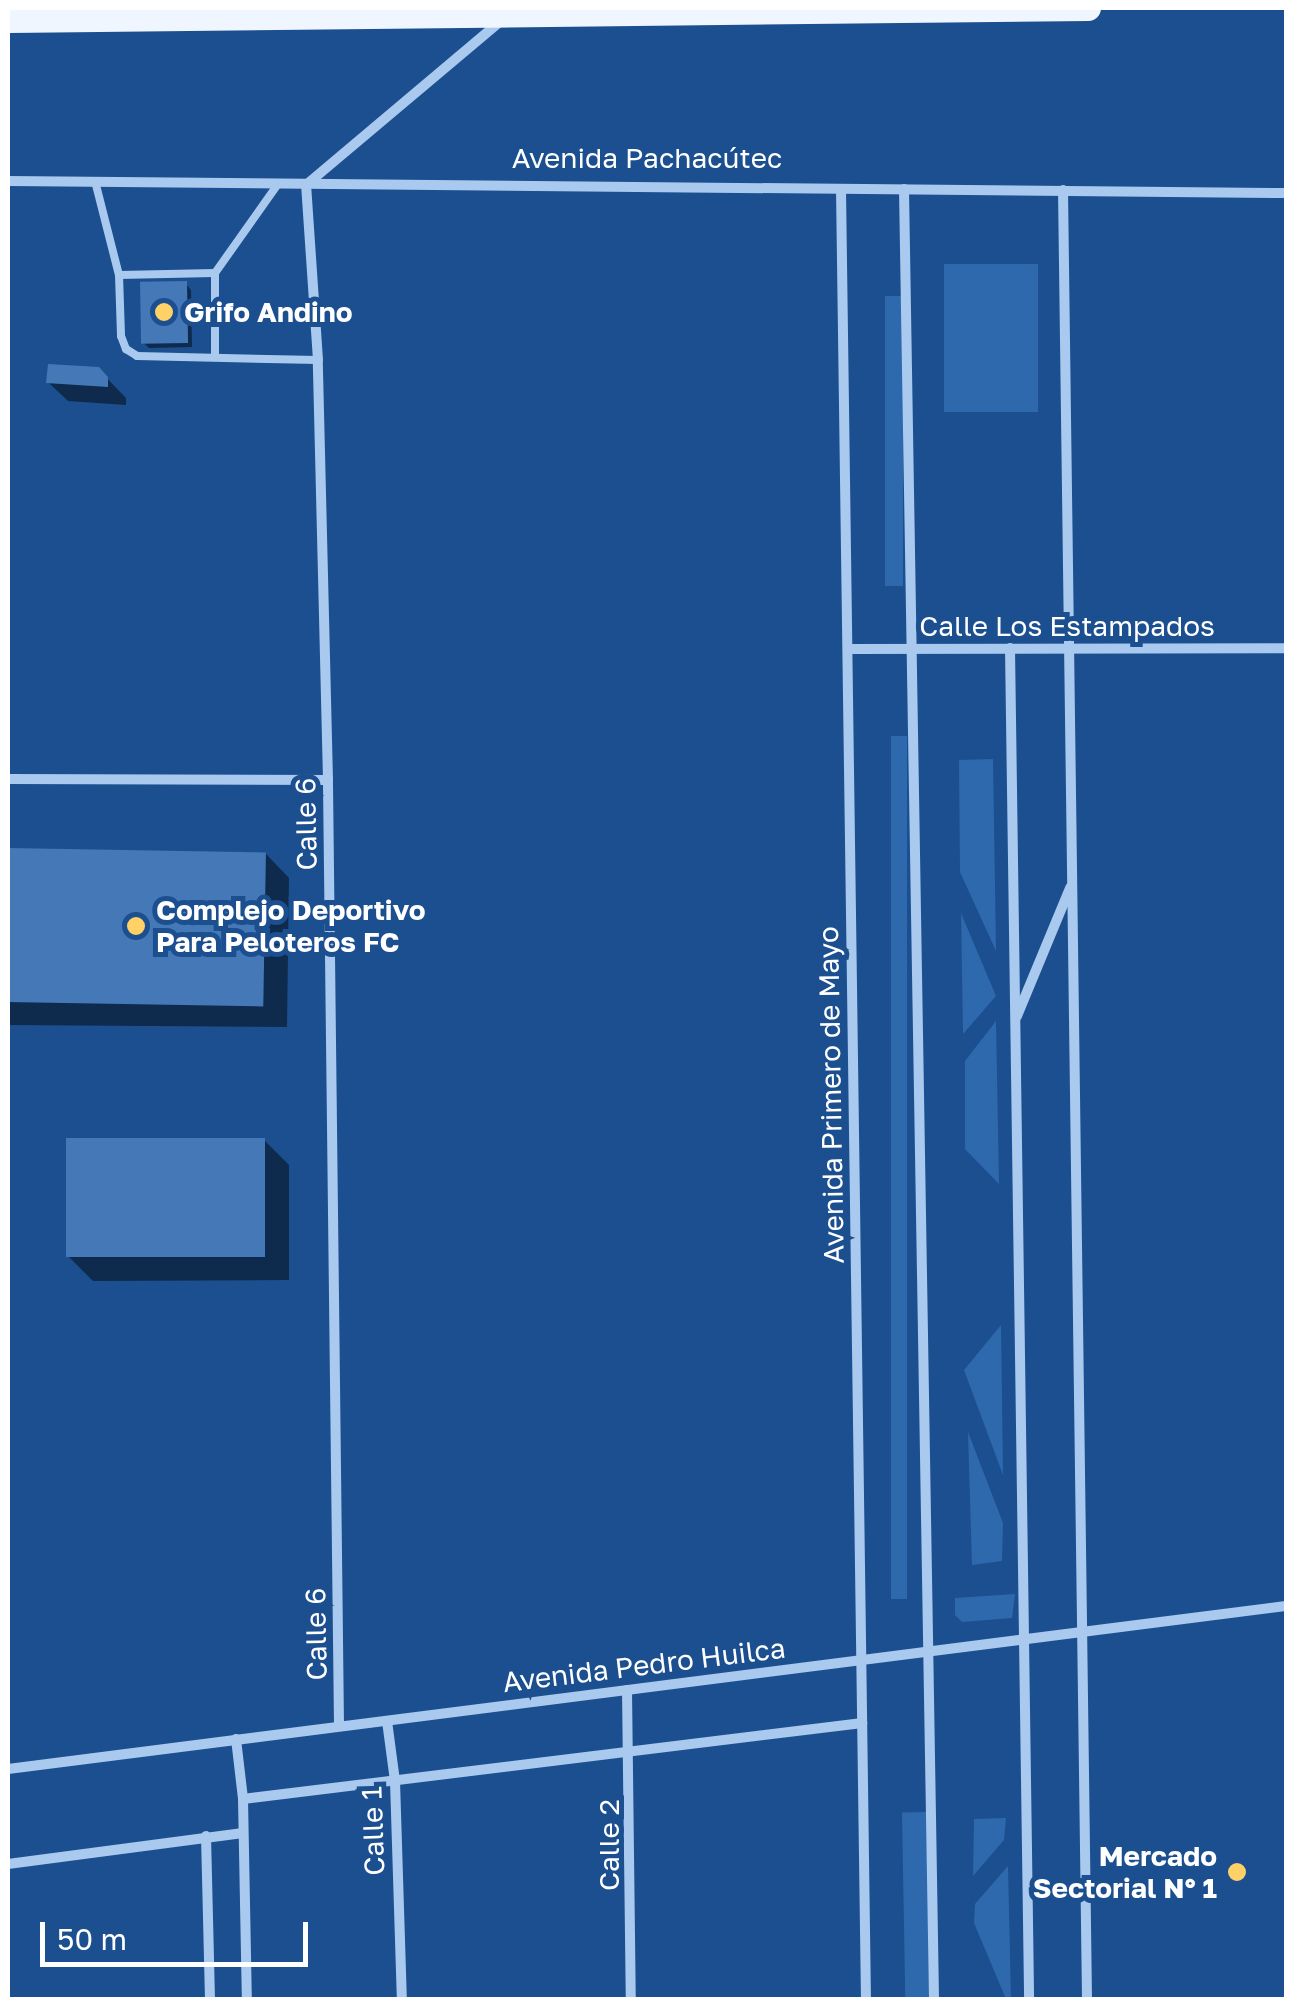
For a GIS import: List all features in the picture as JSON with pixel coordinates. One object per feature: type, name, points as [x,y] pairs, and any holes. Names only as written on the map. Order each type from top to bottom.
[{"type":"main road","points":[[8,20],[506,17],[763,8],[1088,8]]},
{"type":"street","points":[[306,185],[506,17]]},
{"type":"street","name":"Avenida Pachacútec","points":[[8,181],[1286,193]]},
{"type":"street","name":"Calle 6","points":[[306,185],[318,360],[328,780],[339,1725]]},
{"type":"street","name":"Avenida Primero de Mayo","points":[[842,189],[866,2000]]},
{"type":"street","points":[[904,189],[934,2000]]},
{"type":"street","points":[[1063,190],[1087,2000]]},
{"type":"street","points":[[1010,648],[1029,2000]]},
{"type":"street","name":"Calle Los Estampados","points":[[848,649],[1286,648]]},
{"type":"street","points":[[8,779],[328,780]]},
{"type":"street","points":[[1015,1022],[1072,884]]},
{"type":"street","name":"Avenida Pedro Huilca","points":[[8,1769],[1286,1606]]},
{"type":"street","name":"Calle 2","points":[[627,1690],[631,1751],[631,2000]]},
{"type":"street","name":"Calle 1","points":[[388,1721],[402,2000]]},
{"type":"street","points":[[243,1800],[862,1723]]},
{"type":"street","points":[[236,1739],[243,1800],[247,2000]]},
{"type":"street","points":[[8,1864],[243,1833]]},
{"type":"street","points":[[206,1836],[210,2000]]},
{"type":"lane","points":[[95,181],[119,274],[121,336],[126,349],[137,356],[318,360]]},
{"type":"lane","points":[[216,356],[214,273],[278,184]]},
{"type":"lane","points":[[119,274],[214,273]]},
{"type":"shaded area","points":[[944,264],[1038,264],[1038,412],[944,412]]},
{"type":"shaded area","points":[[885,296],[903,296],[903,586],[885,586]]},
{"type":"shaded area","points":[[891,736],[907,736],[907,1599],[891,1599]]},
{"type":"shaded area","points":[[993,759],[996,951],[960,872],[959,760]]},
{"type":"shaded area","points":[[961,913],[996,996],[963,1034]]},
{"type":"shaded area","points":[[996,1021],[999,1184],[965,1149],[965,1061]]},
{"type":"shaded area","points":[[1001,1325],[1003,1475],[964,1370]]},
{"type":"shaded area","points":[[968,1432],[1003,1523],[1002,1561],[972,1565]]},
{"type":"shaded area","points":[[1015,1594],[1012,1618],[962,1622],[955,1615],[955,1598]]},
{"type":"shaded area","points":[[902,1812],[927,1812],[930,1999],[905,1999]]},
{"type":"shaded area","points":[[1006,1818],[1004,1840],[973,1876],[974,1819]]},
{"type":"shaded area","points":[[1008,1866],[1011,2000],[1006,1999],[974,1923],[975,1904]]},
{"type":"building","name":"Grifo Andino","points":[[187,281],[188,343],[141,344],[140,282]]},
{"type":"building","points":[[48,364],[99,367],[108,377],[108,387],[46,383]]},
{"type":"building","name":"Complejo Deportivo Para Peloteros FC","points":[[8,848],[266,853],[263,1006],[8,1002]]},
{"type":"building","points":[[66,1138],[265,1138],[265,1257],[66,1257]]},
{"type":"place","name":"Grifo Andino","points":[[164,312]]},
{"type":"place","name":"Complejo Deportivo Para Peloteros FC","points":[[136,926]]},
{"type":"place","name":"Mercado Sectorial N° 1","points":[[1237,1872]]}]
